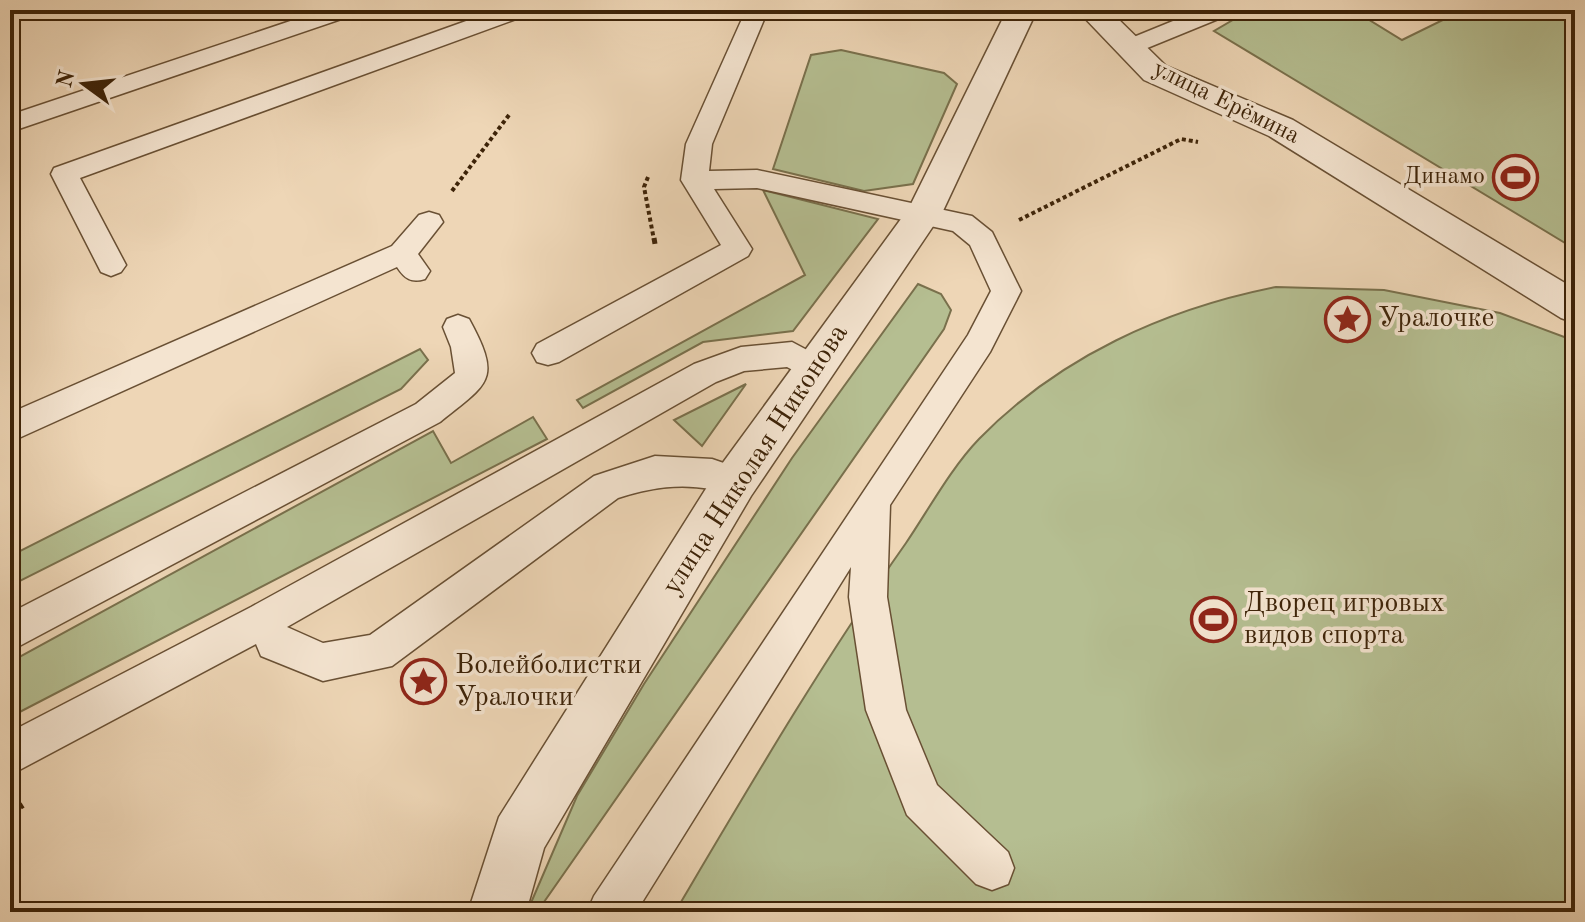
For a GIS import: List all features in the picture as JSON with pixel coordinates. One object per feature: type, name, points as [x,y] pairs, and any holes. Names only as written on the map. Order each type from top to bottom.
[{"type":"street","name":"улица Николая Никонова","points":[[497,912],[519,837],[735,482],[924,213],[1022,10]]},
{"type":"street","name":"улица Ерёмина","points":[[1092,10],[1155,73],[1281,128],[1575,308]]},
{"type":"lane","points":[[10,124],[345,10]]},
{"type":"lane","points":[[111,265],[64,174],[519,10]]},
{"type":"lane","points":[[548,353],[738,249],[695,180],[699,144],[757,10]]},
{"type":"lane","points":[[1127,48],[1220,10]]},
{"type":"lane","points":[[610,912],[873,502],[979,343],[1006,291],[982,239],[962,223],[757,179],[695,180]]},
{"type":"lane","points":[[10,428],[408,262],[429,222]]},
{"type":"lane","points":[[10,633],[428,413],[472,378],[467,347],[458,327]]},
{"type":"lane","points":[[10,754],[264,620],[705,373],[741,359],[792,354],[813,368]]},
{"type":"lane","points":[[264,620],[275,643],[323,662],[378,653],[606,487],[655,471],[712,474],[735,482]]},
{"type":"lane","points":[[873,502],[868,597],[886,710],[922,800],[992,868]]},
{"type":"path","points":[[429,222],[509,115]]},
{"type":"path","points":[[982,239],[1181,139],[1212,145]]},
{"type":"path","points":[[643,251],[656,243],[644,187],[650,173]]},
{"type":"green space","name":"Динамо","points":[[1250,10],[1353,10],[1402,40],[1463,10],[1575,10],[1575,249],[1214,31]]},
{"type":"green space","points":[[841,50],[944,73],[957,84],[913,184],[864,191],[773,169],[811,55]]},
{"type":"green space","points":[[763,190],[878,219],[793,331],[703,342],[583,408],[577,400],[805,275]]},
{"type":"green space","points":[[918,284],[941,294],[951,310],[944,329],[537,912],[527,912],[577,796],[644,684],[792,458]]},
{"type":"green space","name":"Дворец игровых видов спорта","points":[[1276,287],[1384,290],[1500,313],[1575,341],[1575,912],[675,912],[845,633],[950,476],[979,439],[1044,384],[1116,340],[1194,308]]},
{"type":"green space","points":[[420,349],[428,360],[401,389],[10,586],[10,556]]},
{"type":"green space","points":[[746,384],[702,446],[674,420]]},
{"type":"green space","points":[[533,417],[547,439],[10,717],[10,662],[433,431],[451,463]]},
{"type":"place","name":"Динамо","points":[[1516,177]]},
{"type":"place","name":"Уралочке","points":[[1347,319]]},
{"type":"place","name":"Дворец игровых видов спорта","points":[[1213,620]]},
{"type":"place","name":"Волейболистки Уралочки","points":[[424,682]]}]
